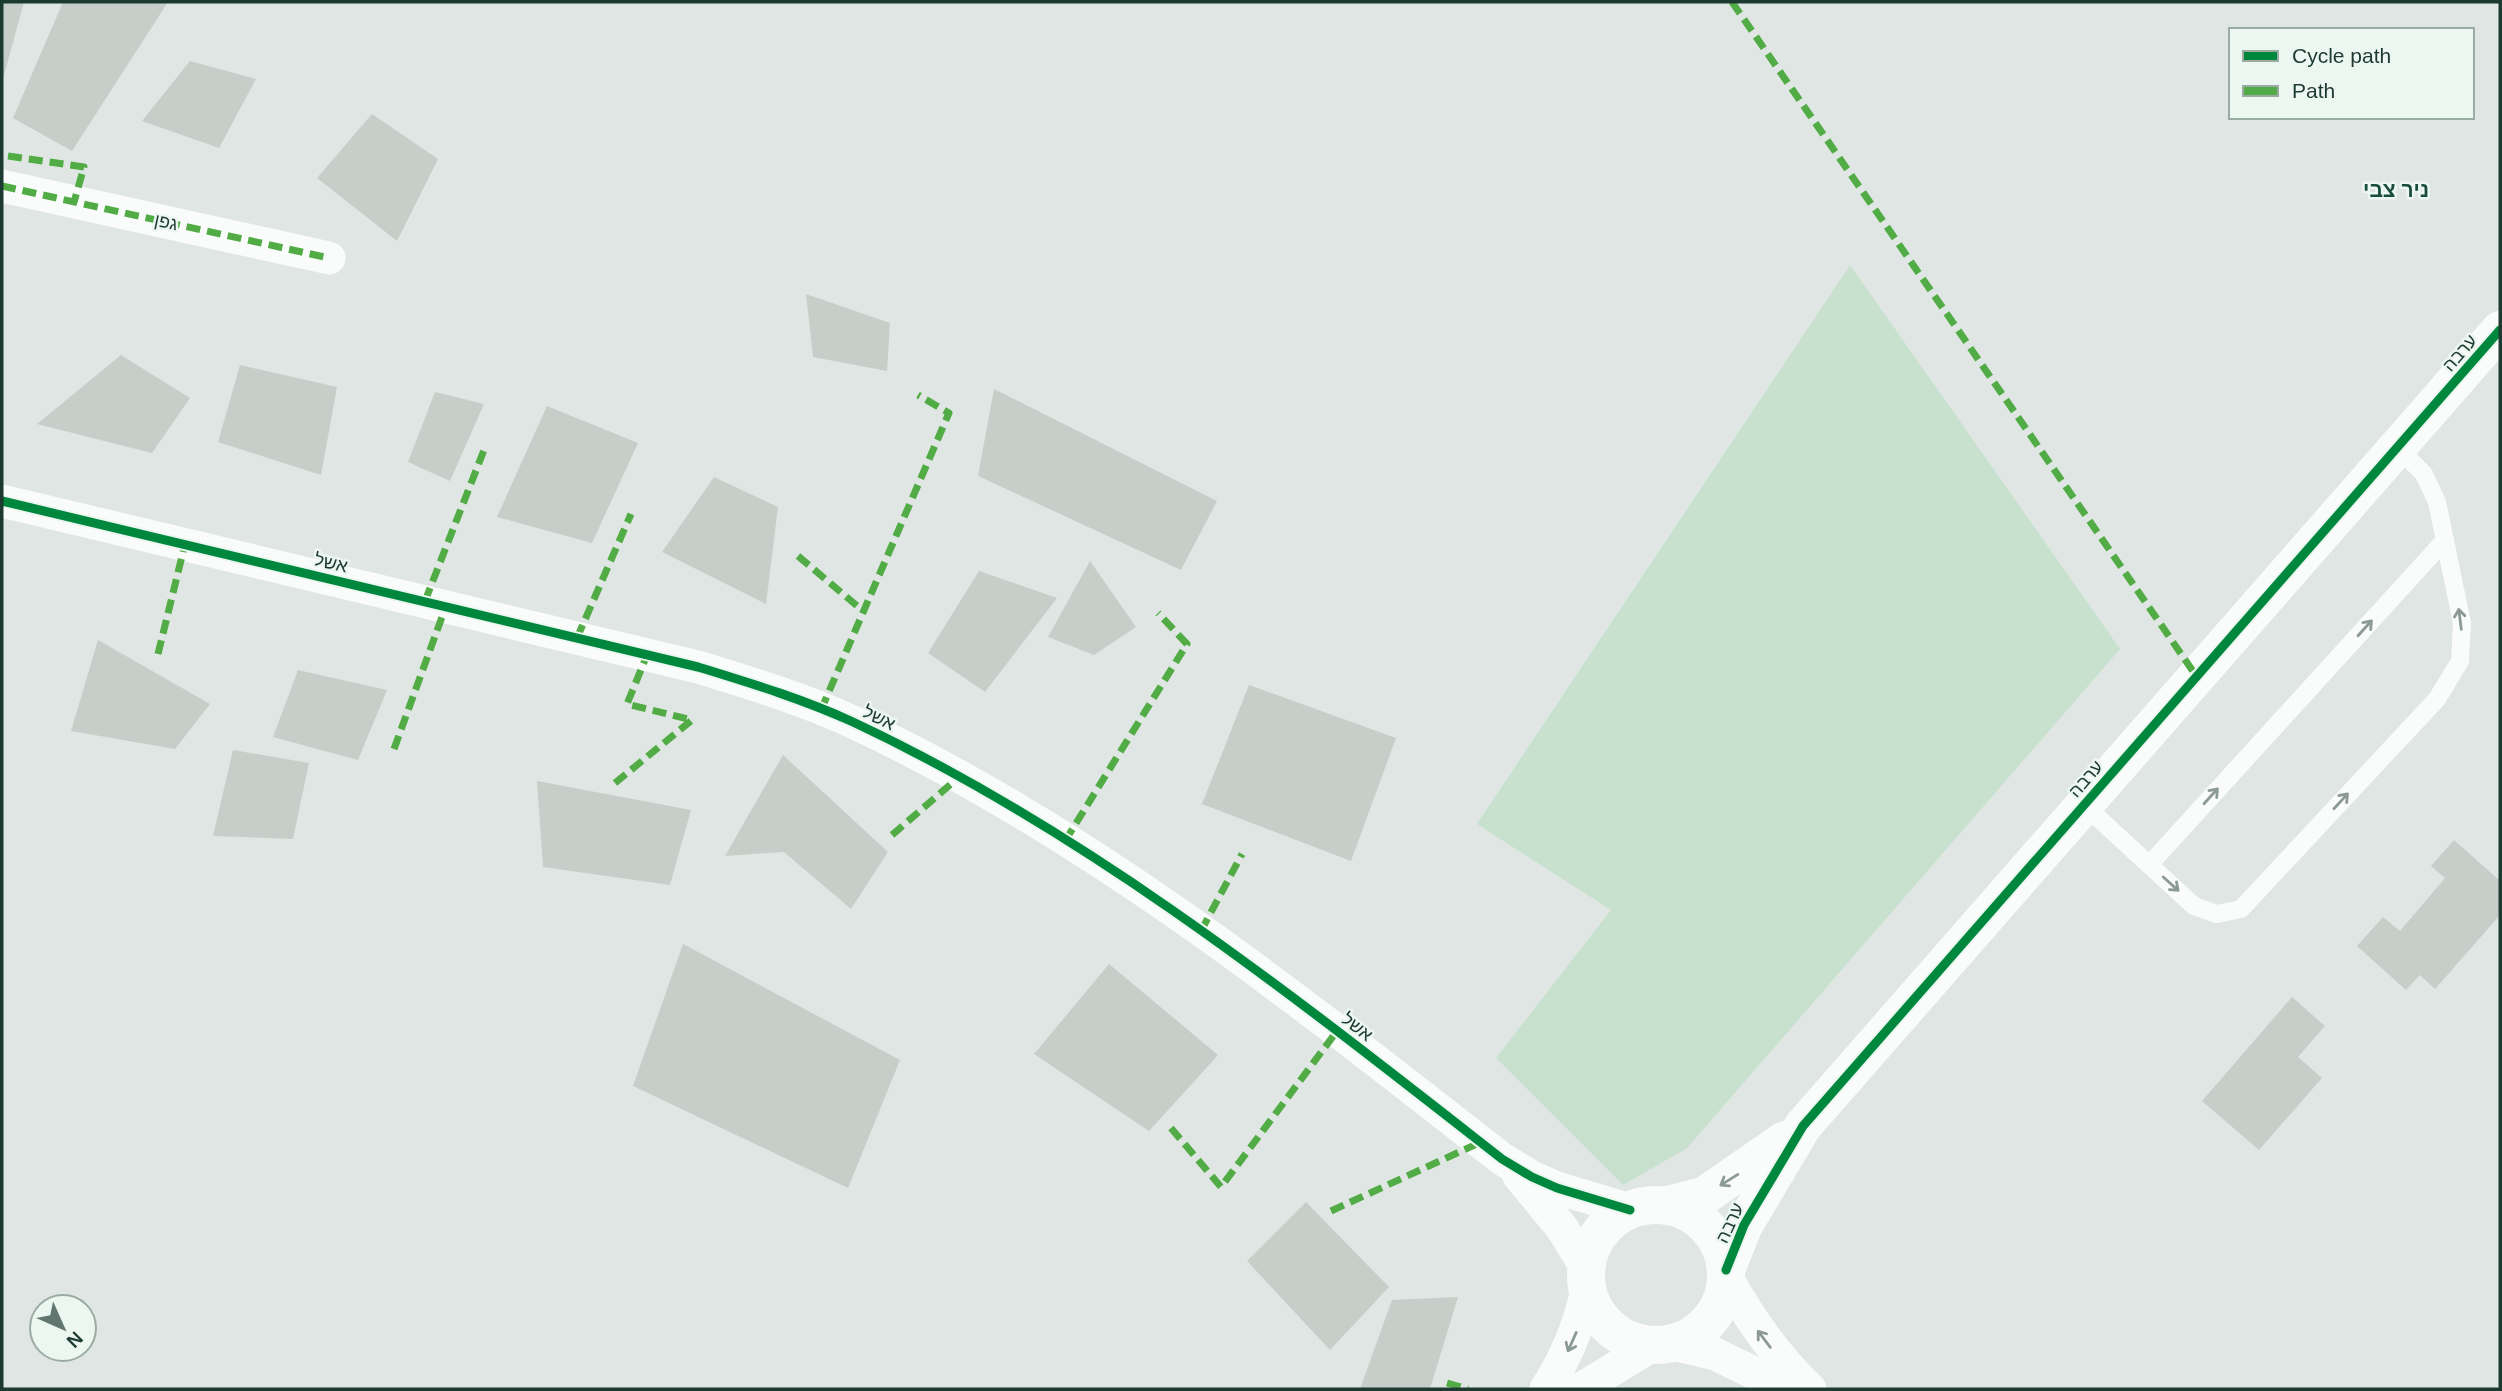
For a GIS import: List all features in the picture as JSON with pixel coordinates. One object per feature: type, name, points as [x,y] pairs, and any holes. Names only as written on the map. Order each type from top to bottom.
[{"type":"street","name":"גפן","points":[[2,186],[329,258]]},
{"type":"street","name":"ערבה","points":[[1727,1274],[1744,1225],[1803,1126],[2398,448],[2498,338]]},
{"type":"street","name":"אשל","points":[[2,500],[698,667],[768,689],[850,721],[941,766],[1145,891],[1282,989],[1502,1159],[1557,1188],[1630,1210]]},
{"type":"street","name":"ערבה","points":[[1668,1205],[1704,1196],[1745,1170],[1803,1126]]},
{"type":"street","name":"אשל","points":[[1502,1159],[1531,1188],[1562,1228],[1586,1279]]},
{"type":"street","points":[[1546,1389],[1570,1348],[1580,1322],[1591,1249],[1600,1233],[1614,1219],[1630,1210],[1649,1205],[1668,1205],[1686,1211],[1702,1221],[1715,1235],[1724,1256],[1727,1274],[1749,1318],[1782,1362],[1810,1389]]},
{"type":"street","points":[[1581,1389],[1662,1345],[1694,1335],[1711,1320],[1722,1301],[1727,1274]]},
{"type":"street","points":[[1586,1279],[1595,1311],[1609,1329],[1628,1341],[1715,1354],[1787,1389]]},
{"type":"lane","points":[[2084,806],[2194,906],[2217,914],[2241,909],[2437,699],[2460,661],[2462,623],[2437,502],[2424,474],[2398,448]]},
{"type":"lane","points":[[2149,865],[2445,540]]},
{"type":"green space","points":[[1850,265],[2120,649],[1687,1148],[1623,1185],[1496,1058],[1611,910],[1477,824]]},
{"type":"building","points":[[2,2],[24,2],[3,79],[2,79]]},
{"type":"building","points":[[63,2],[168,2],[72,151],[13,118]]},
{"type":"building","points":[[190,61],[256,79],[219,148],[142,121]]},
{"type":"building","points":[[372,114],[438,159],[397,241],[317,178]]},
{"type":"building","points":[[806,294],[890,323],[887,371],[813,357]]},
{"type":"building","points":[[121,355],[190,398],[152,453],[37,424]]},
{"type":"building","points":[[240,365],[337,387],[321,475],[218,442]]},
{"type":"building","points":[[994,389],[1217,501],[1181,570],[978,476]]},
{"type":"building","points":[[435,392],[484,404],[450,481],[408,462]]},
{"type":"building","points":[[547,406],[638,443],[592,543],[497,517]]},
{"type":"building","points":[[714,477],[778,507],[766,604],[662,552]]},
{"type":"building","points":[[1090,561],[1136,627],[1094,655],[1048,637]]},
{"type":"building","points":[[979,571],[1057,598],[985,692],[928,653]]},
{"type":"building","points":[[98,640],[210,704],[175,749],[71,731]]},
{"type":"building","points":[[298,670],[387,690],[358,760],[273,737]]},
{"type":"building","points":[[1249,685],[1396,738],[1351,861],[1202,804]]},
{"type":"building","points":[[233,750],[309,763],[293,839],[213,836]]},
{"type":"building","points":[[783,755],[888,852],[851,909],[784,852],[725,856]]},
{"type":"building","points":[[537,781],[691,810],[670,885],[543,867]]},
{"type":"building","points":[[2454,840],[2500,881],[2500,915],[2435,989],[2420,975],[2406,990],[2357,946],[2383,917],[2400,931],[2445,878],[2431,866]]},
{"type":"building","points":[[683,944],[900,1060],[848,1188],[633,1086]]},
{"type":"building","points":[[1109,964],[1218,1055],[1149,1131],[1034,1054]]},
{"type":"building","points":[[2292,997],[2325,1026],[2298,1057],[2322,1078],[2259,1150],[2202,1101]]},
{"type":"building","points":[[1306,1202],[1389,1287],[1330,1350],[1247,1261]]},
{"type":"building","points":[[1458,1297],[1430,1389],[1360,1389],[1392,1300]]},
{"type":"marked path","points":[[1732,2],[2197,677]]},
{"type":"marked path","points":[[8,156],[84,167],[74,202]]},
{"type":"marked path","points":[[2,186],[329,258]]},
{"type":"marked path","points":[[821,710],[949,413],[918,395]]},
{"type":"marked path","points":[[425,601],[486,445]]},
{"type":"marked path","points":[[577,638],[631,514]]},
{"type":"marked path","points":[[158,654],[185,544]]},
{"type":"marked path","points":[[798,556],[862,610]]},
{"type":"marked path","points":[[394,749],[446,606]]},
{"type":"marked path","points":[[1065,841],[1187,644],[1158,613]]},
{"type":"marked path","points":[[615,783],[692,720],[627,704],[647,655]]},
{"type":"marked path","points":[[892,835],[959,777]]},
{"type":"marked path","points":[[1201,931],[1242,854]]},
{"type":"marked path","points":[[1171,1128],[1221,1187],[1337,1031]]},
{"type":"marked path","points":[[1331,1211],[1481,1142]]},
{"type":"marked path","points":[[1447,1383],[1468,1389]]},
{"type":"cycle path","points":[[1726,1270],[1744,1225],[1803,1126],[2500,330]]},
{"type":"cycle path","points":[[2,501],[698,667],[776,692],[853,722],[941,766],[1026,815],[1190,922],[1502,1159],[1557,1188],[1630,1210]]},
{"type":"district","name":"ניר צבי","points":[[2396,190]]}]
